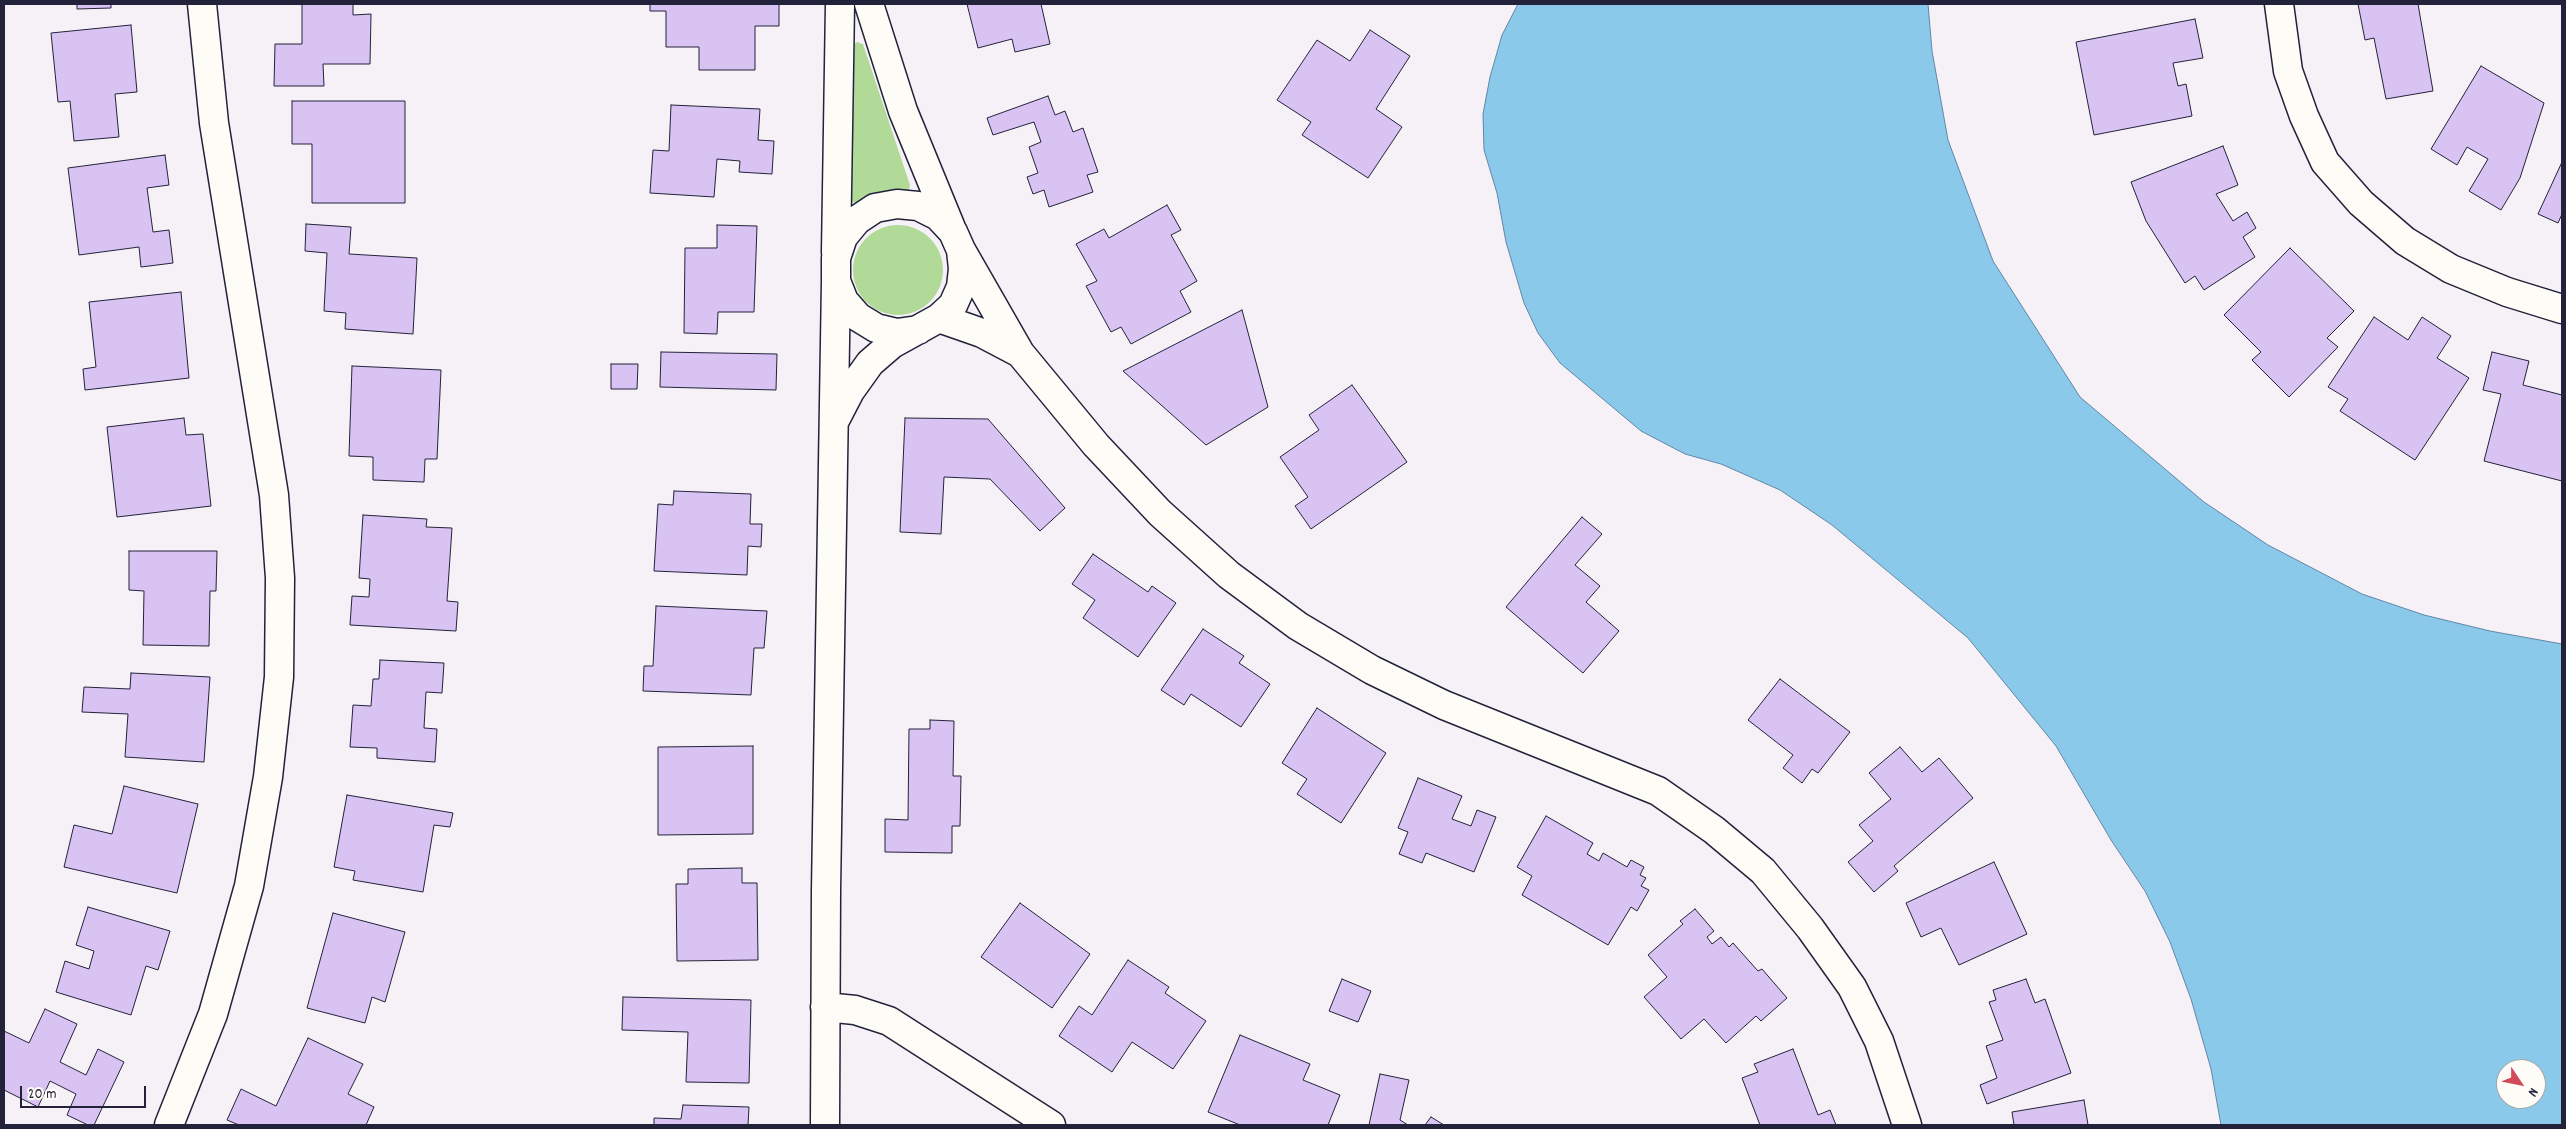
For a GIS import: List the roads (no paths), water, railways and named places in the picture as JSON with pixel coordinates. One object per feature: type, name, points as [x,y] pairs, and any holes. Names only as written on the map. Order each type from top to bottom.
[{"type":"street","points":[[169,1125],[213,1014],[249,886],[268,776],[279,677],[280,578],[274,495],[214,123],[202,4]]},
{"type":"street","points":[[825,1125],[825,1007],[840,4]]},
{"type":"street","points":[[868,4],[903,112],[957,241],[1020,353],[1096,445],[1160,513],[1229,575],[1298,626],[1372,670],[1444,705],[1658,791],[1714,830],[1763,871],[1810,928],[1852,987],[1879,1041],[1907,1125]]},
{"type":"street","points":[[2279,4],[2288,71],[2304,116],[2325,162],[2361,203],[2406,241],[2451,269],[2507,292],[2562,309]]},
{"type":"street","points":[[834,421],[850,391],[870,363],[892,344],[929,324],[953,305],[961,287],[964,269],[957,241],[938,216],[918,206],[897,204],[875,208],[857,220],[843,237],[836,270],[844,301],[858,318],[883,330],[897,332],[929,324],[982,333],[1020,353]]},
{"type":"street","points":[[825,1007],[855,1010],[889,1022],[1052,1125]]},
{"type":"water","points":[[1518,4],[1928,4],[1932,51],[1948,140],[1993,261],[2080,397],[2204,502],[2268,545],[2362,594],[2424,615],[2490,631],[2562,644],[2562,1125],[2221,1125],[2211,1069],[2191,999],[2170,942],[2145,891],[2111,840],[2056,746],[1968,638],[1832,525],[1780,490],[1721,464],[1685,454],[1641,431],[1560,363],[1538,333],[1524,303],[1506,242],[1497,193],[1484,150],[1483,114],[1490,77],[1502,35]]}]
